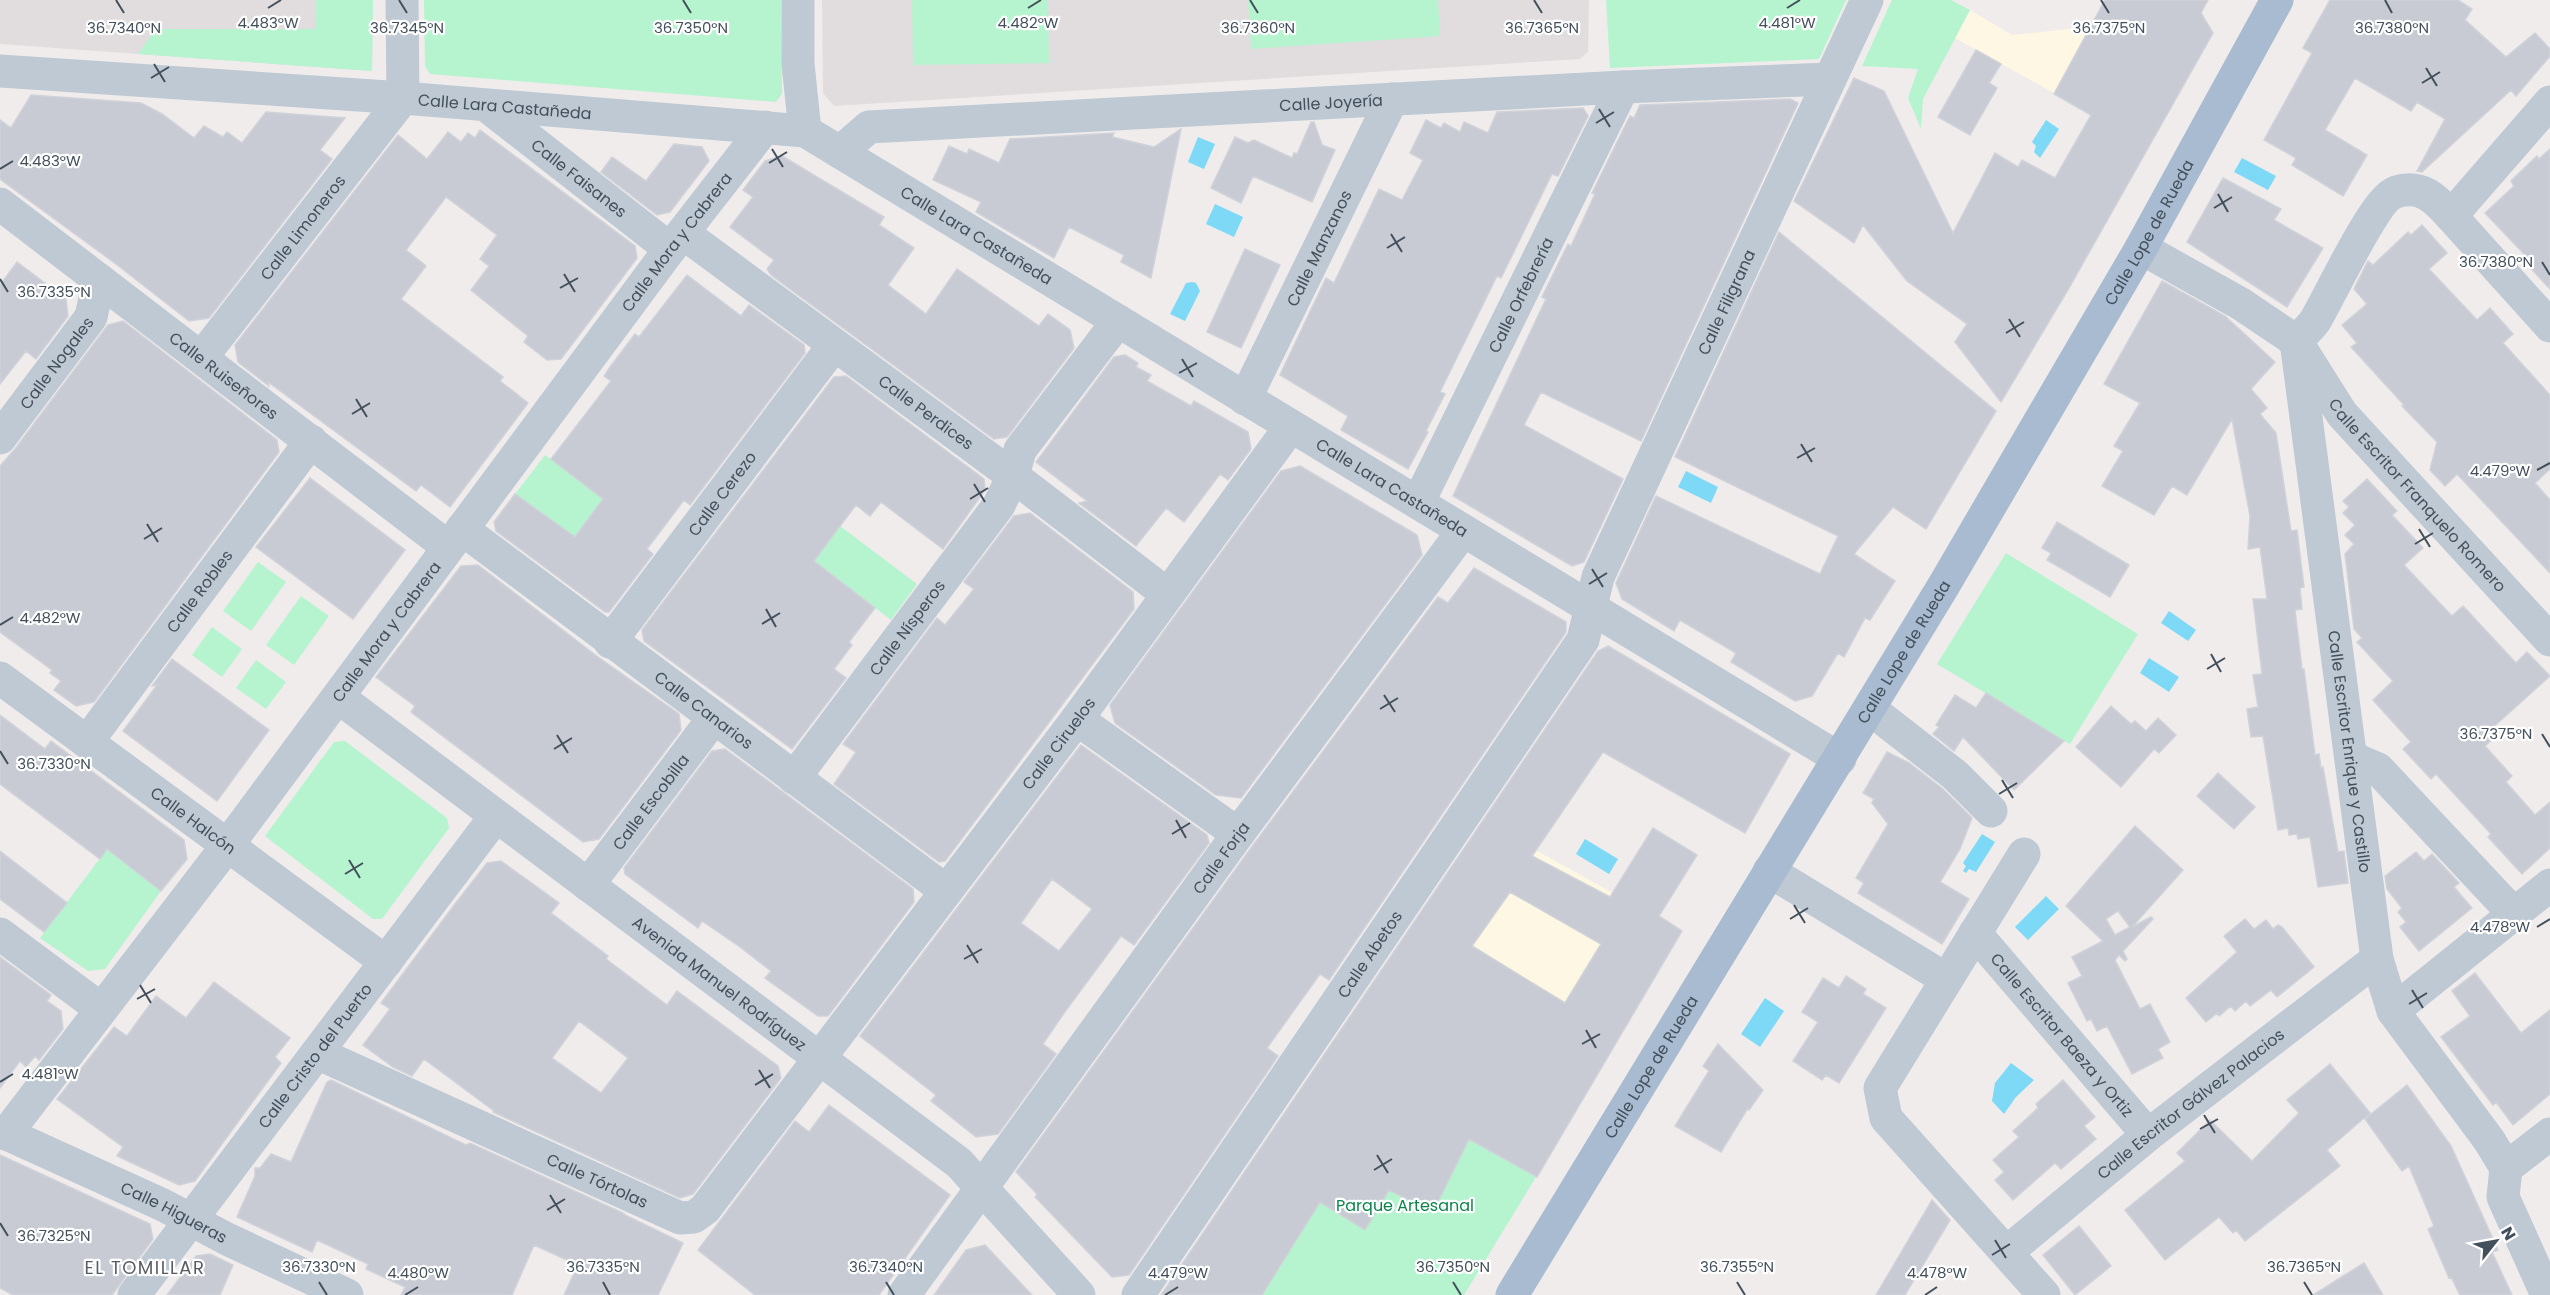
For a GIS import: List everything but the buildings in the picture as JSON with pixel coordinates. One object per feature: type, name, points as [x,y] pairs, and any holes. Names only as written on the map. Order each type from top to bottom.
[{"type":"main road","name":"Calle Lope de Rueda","points":[[1512,1295],[1870,709],[2141,248],[2277,0]]},
{"type":"street","points":[[402,0],[403,98]]},
{"type":"street","points":[[798,0],[798,64],[805,131]]},
{"type":"street","name":"Calle Filigrana","points":[[1590,607],[1598,577],[1867,0]]},
{"type":"street","name":"Calle Lara Castañeda","points":[[0,71],[403,98],[805,131],[1840,759]]},
{"type":"street","name":"Calle Joyería","points":[[840,153],[869,127],[1623,87],[1830,79]]},
{"type":"street","name":"Calle Orfebrería","points":[[1418,503],[1623,87]]},
{"type":"street","name":"Calle Limoneros","points":[[202,357],[403,98]]},
{"type":"street","name":"Calle Manzanos","points":[[1245,399],[1392,99]]},
{"type":"street","points":[[2451,216],[2550,102]]},
{"type":"street","name":"Calle Faisanes","points":[[487,106],[677,241]]},
{"type":"street","name":"Calle Mora y Cabrera","points":[[3,1132],[102,1009],[227,846],[677,241],[765,127]]},
{"type":"street","points":[[2141,248],[2241,304],[2296,341],[2314,323],[2378,207],[2394,192],[2421,189],[2437,200],[2550,326]]},
{"type":"street","name":"Calle Ruiseñores","points":[[0,204],[311,441],[455,538]]},
{"type":"street","name":"Calle Perdices","points":[[677,241],[834,345],[1167,594]]},
{"type":"street","name":"Calle Nogales","points":[[0,438],[91,317],[99,280]]},
{"type":"street","name":"Calle Nísperos","points":[[794,778],[999,505],[1012,476],[1020,450],[1118,321]]},
{"type":"street","name":"Calle Escritor Franquelo Romero","points":[[2296,341],[2342,414],[2550,640]]},
{"type":"street","name":"Calle Escritor Enrique y Castillo","points":[[2296,341],[2377,959],[2393,1011],[2489,1140],[2506,1168]]},
{"type":"street","name":"Calle Cerezo","points":[[610,642],[834,345]]},
{"type":"street","name":"Calle Ciruelos","points":[[821,1058],[945,890],[1077,719],[1292,426]]},
{"type":"street","name":"Calle Robles","points":[[87,742],[311,441]]},
{"type":"street","name":"Calle Forja","points":[[982,1188],[1238,834],[1463,531]]},
{"type":"street","name":"Calle Canarios","points":[[455,538],[610,642],[945,890]]},
{"type":"street","name":"Calle Abetos","points":[[1138,1295],[1583,640],[1590,607]]},
{"type":"street","name":"Calle Halcón","points":[[0,678],[386,962]]},
{"type":"street","name":"Avenida Manuel Rodríguez","points":[[338,697],[959,1163],[1079,1295]]},
{"type":"street","points":[[1870,709],[1955,775],[1991,811]]},
{"type":"street","name":"Calle Escobilla","points":[[588,885],[713,719]]},
{"type":"street","points":[[1077,719],[1238,834]]},
{"type":"street","points":[[2352,758],[2379,769],[2514,914]]},
{"type":"street","name":"Calle Cristo del Puerto","points":[[134,1295],[495,817]]},
{"type":"street","name":"Calle Escritor Baeza y Ortiz","points":[[2024,854],[1880,1088],[1886,1118],[2044,1295]]},
{"type":"street","points":[[1769,872],[1946,980]]},
{"type":"street","points":[[2393,1011],[2550,885]]},
{"type":"street","name":"Calle Escritor Baeza y Ortiz","points":[[1975,933],[2148,1135]]},
{"type":"street","points":[[0,934],[102,1009]]},
{"type":"street","name":"Calle Escritor Gálvez Palacios","points":[[2007,1252],[2148,1135],[2377,959]]},
{"type":"street","name":"Calle Tórtolas","points":[[317,1053],[680,1218],[694,1217],[705,1209],[821,1058]]},
{"type":"street","name":"Calle Higueras","points":[[3,1132],[164,1204],[227,1239],[347,1295]]},
{"type":"street","points":[[2547,1295],[2503,1197],[2506,1168],[2550,1134]]},
{"type":"street","points":[[904,1295],[982,1188]]},
{"type":"shaded area","points":[[0,0],[373,0],[372,71],[0,44]]},
{"type":"shaded area","points":[[822,0],[1589,0],[1588,52],[1580,59],[834,106],[823,93]]},
{"type":"shaded area","points":[[1970,10],[2012,35],[2126,23],[2212,30],[2213,33],[2149,146],[1955,38]]},
{"type":"shaded area","points":[[1537,851],[1682,931],[1537,1177],[1378,1084]]},
{"type":"green space","points":[[316,0],[373,0],[372,71],[138,54],[156,29],[315,29]]},
{"type":"green space","points":[[424,0],[781,0],[782,94],[776,102],[430,74],[425,66]]},
{"type":"green space","points":[[912,0],[1048,0],[1049,63],[913,65]]},
{"type":"green space","points":[[1248,0],[1438,0],[1440,36],[1251,49]]},
{"type":"green space","points":[[1606,0],[1846,0],[1819,59],[1610,68]]},
{"type":"green space","points":[[1892,0],[1951,0],[1970,10],[1923,99],[1921,129],[1908,98],[1918,69],[1862,66]]},
{"type":"green space","points":[[545,455],[603,499],[574,538],[515,494]]},
{"type":"green space","points":[[840,526],[917,584],[891,620],[814,561]]},
{"type":"green space","points":[[2006,553],[2138,634],[2070,744],[1937,664]]},
{"type":"green space","points":[[258,562],[286,582],[251,631],[223,611]]},
{"type":"green space","points":[[301,596],[329,616],[294,665],[266,645]]},
{"type":"green space","points":[[212,627],[242,649],[222,677],[192,655]]},
{"type":"green space","points":[[256,660],[286,682],[266,709],[236,688]]},
{"type":"green space","points":[[345,741],[447,818],[449,828],[382,919],[373,919],[265,836],[334,742]]},
{"type":"green space","points":[[107,849],[161,891],[105,969],[88,971],[40,938]]},
{"type":"green space","name":"Parque Artesanal","points":[[1378,1084],[1536,1177],[1464,1295],[1236,1295]]},
{"type":"water","points":[[2046,120],[2059,129],[2040,158],[2034,152],[2036,146],[2032,142]]},
{"type":"water","points":[[1198,137],[1215,144],[1204,169],[1188,162]]},
{"type":"water","points":[[2242,158],[2276,176],[2268,190],[2234,172]]},
{"type":"water","points":[[1215,204],[1243,217],[1234,237],[1206,224]]},
{"type":"water","points":[[1186,283],[1196,283],[1200,291],[1185,321],[1170,314]]},
{"type":"water","points":[[1686,471],[1718,487],[1711,503],[1678,487]]},
{"type":"water","points":[[2169,611],[2196,630],[2188,641],[2161,623]]},
{"type":"water","points":[[2149,658],[2179,677],[2169,692],[2140,673]]},
{"type":"water","points":[[1982,834],[1995,842],[1976,872],[1969,869],[1966,873],[1963,871],[1966,866],[1963,863]]},
{"type":"water","points":[[1585,839],[1618,859],[1609,874],[1576,854]]},
{"type":"water","points":[[2046,896],[2059,909],[2028,940],[2015,927]]},
{"type":"water","points":[[1765,998],[1784,1011],[1760,1047],[1741,1034]]},
{"type":"water","points":[[2011,1063],[2034,1080],[2016,1097],[2004,1114],[1992,1101],[1995,1083]]},
{"type":"district","name":"EL TOMILLAR","points":[[145,1268]]}]
